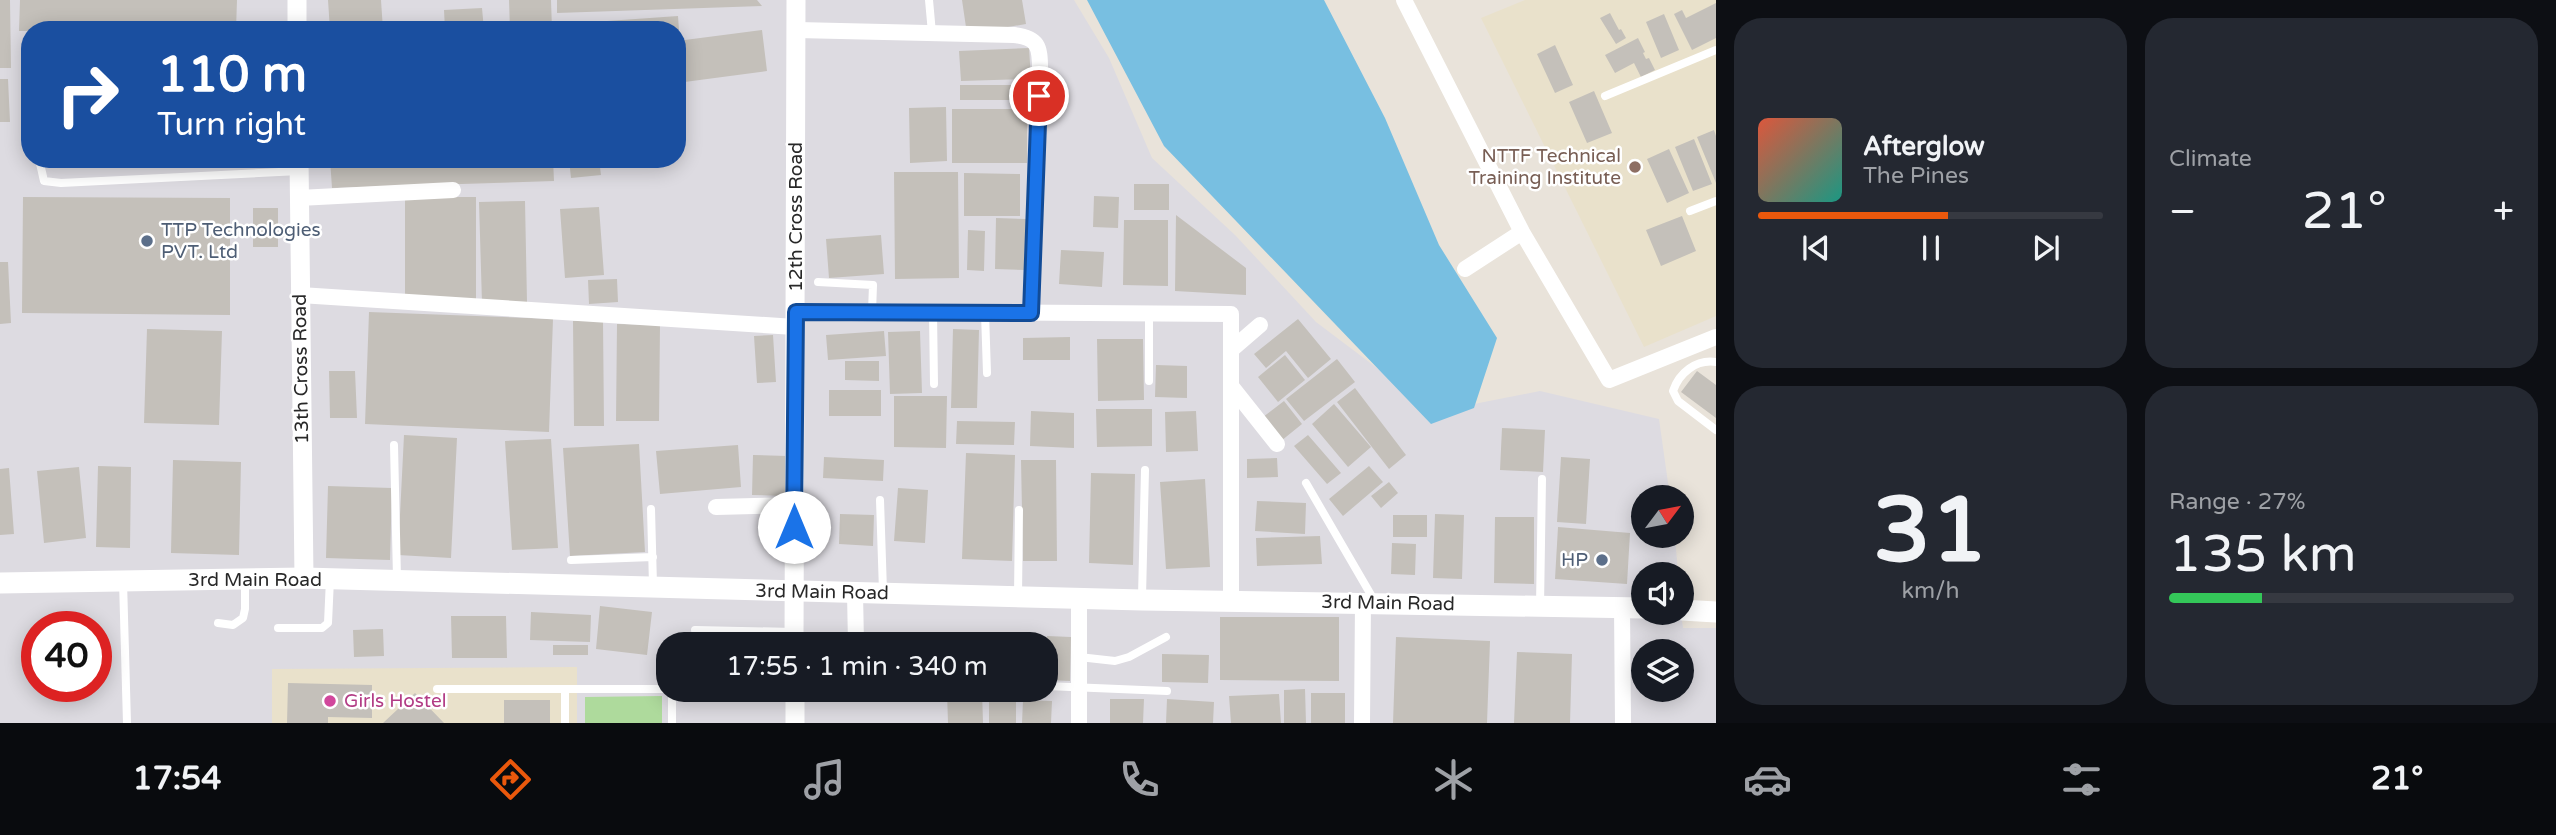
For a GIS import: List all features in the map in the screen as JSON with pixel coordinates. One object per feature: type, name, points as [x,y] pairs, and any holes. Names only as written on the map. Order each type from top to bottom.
[{"type":"main road","name":"3rd Main Road","points":[[0,583],[304,578],[1142,600],[1631,607]]},
{"type":"main road","points":[[1694,611],[1716,612]]},
{"type":"street","points":[[296,0],[297,21]]},
{"type":"street","name":"12th Cross Road","points":[[794,632],[796,0]]},
{"type":"street","points":[[1404,0],[1522,232],[1609,380],[1716,337]]},
{"type":"street","points":[[797,30],[1025,37],[1035,42],[1040,52],[1031,313]]},
{"type":"street","name":"13th Cross Road","points":[[299,168],[304,578]]},
{"type":"street","points":[[299,198],[453,190]]},
{"type":"street","points":[[1465,269],[1522,232]]},
{"type":"street","points":[[300,295],[795,319],[872,312],[1231,314],[1231,600]]},
{"type":"street","points":[[1231,350],[1260,325]]},
{"type":"street","points":[[1231,386],[1277,444]]},
{"type":"street","points":[[716,507],[794,505]]},
{"type":"street","points":[[855,593],[856,632]]},
{"type":"street","points":[[1079,597],[1079,723]]},
{"type":"street","points":[[1362,723],[1369,602]]},
{"type":"street","points":[[1622,607],[1623,723]]},
{"type":"street","points":[[795,702],[795,723]]},
{"type":"lane","points":[[929,0],[932,33]]},
{"type":"lane","points":[[1605,96],[1716,50]]},
{"type":"lane","points":[[41,168],[44,181],[61,183],[259,168]]},
{"type":"lane","points":[[1690,211],[1716,201]]},
{"type":"lane","points":[[818,282],[873,285],[872,312]]},
{"type":"lane","points":[[933,312],[934,384]]},
{"type":"lane","points":[[985,313],[987,373]]},
{"type":"lane","points":[[1149,314],[1149,381]]},
{"type":"lane","points":[[1716,362],[1704,361],[1692,366],[1676,380],[1673,391],[1678,401],[1716,429]]},
{"type":"lane","points":[[394,444],[397,581]]},
{"type":"lane","points":[[1142,600],[1145,470]]},
{"type":"lane","points":[[1540,606],[1542,479]]},
{"type":"lane","points":[[1307,483],[1369,602]]},
{"type":"lane","points":[[880,500],[883,594]]},
{"type":"lane","points":[[652,509],[653,588]]},
{"type":"lane","points":[[1017,596],[1019,510]]},
{"type":"lane","points":[[571,560],[653,558]]},
{"type":"lane","points":[[218,623],[233,625],[243,618],[246,608],[245,579]]},
{"type":"lane","points":[[278,628],[322,628],[328,623],[330,579]]},
{"type":"lane","points":[[123,581],[127,723]]},
{"type":"lane","points":[[695,630],[720,632]]},
{"type":"lane","points":[[1079,657],[1115,661],[1129,657],[1166,637]]},
{"type":"lane","points":[[1058,687],[1167,691]]},
{"type":"lane","points":[[437,689],[656,689]]},
{"type":"lane","points":[[565,689],[565,723]]},
{"type":"lane","points":[[671,702],[672,723]]},
{"type":"shaded area","points":[[0,0],[1074,0],[1109,58],[1152,158],[1235,235],[1316,322],[1438,414],[1540,391],[1659,419],[1668,485],[1631,485],[1631,548],[1676,548],[1677,562],[1631,562],[1631,625],[1716,628],[1716,723],[0,723]]},
{"type":"shaded area","name":"NTTF Technical Training Institute","points":[[1525,0],[1716,0],[1716,316],[1644,347],[1481,18]]},
{"type":"shaded area","points":[[577,667],[577,723],[272,723],[272,669]]},
{"type":"green space","points":[[656,696],[656,702],[662,702],[662,723],[585,723],[585,697]]},
{"type":"water","points":[[1087,0],[1324,0],[1385,118],[1439,245],[1497,338],[1474,408],[1431,424],[1164,146]]},
{"type":"building","points":[[0,0],[10,0],[11,68],[0,68]]},
{"type":"building","points":[[20,0],[237,0],[236,21],[21,21],[19,31]]},
{"type":"building","points":[[328,0],[381,0],[382,21],[329,21]]},
{"type":"building","points":[[509,0],[551,0],[552,21],[510,21]]},
{"type":"building","points":[[557,0],[757,0],[762,6],[557,13]]},
{"type":"building","points":[[962,0],[1022,0],[1026,24],[967,34]]},
{"type":"building","points":[[1716,3],[1716,38],[1692,50],[1674,14],[1682,10],[1686,18]]},
{"type":"building","points":[[482,8],[483,21],[445,21],[444,10]]},
{"type":"building","points":[[1610,13],[1626,38],[1616,44],[1600,18]]},
{"type":"building","points":[[1664,14],[1679,50],[1661,58],[1646,22]]},
{"type":"building","points":[[678,16],[678,21],[607,21]]},
{"type":"building","points":[[762,30],[767,71],[686,82],[686,40]]},
{"type":"building","points":[[1638,38],[1646,59],[1649,58],[1655,70],[1641,77],[1634,63],[1615,73],[1605,55]]},
{"type":"building","points":[[1555,45],[1573,85],[1555,93],[1537,54]]},
{"type":"building","points":[[1029,48],[1031,79],[961,81],[959,51]]},
{"type":"building","points":[[0,79],[8,79],[10,122],[0,122]]},
{"type":"building","points":[[960,85],[1020,85],[1020,100],[960,100]]},
{"type":"building","points":[[1594,91],[1612,133],[1587,143],[1569,102]]},
{"type":"building","points":[[946,107],[947,161],[910,163],[909,108]]},
{"type":"building","points":[[952,109],[1027,109],[1027,163],[952,163]]},
{"type":"building","points":[[1714,130],[1716,136],[1716,183],[1697,137]]},
{"type":"building","points":[[1694,139],[1712,184],[1693,191],[1675,147]]},
{"type":"building","points":[[1669,149],[1689,193],[1667,203],[1647,159]]},
{"type":"building","points":[[331,168],[553,168],[554,181],[332,188]]},
{"type":"building","points":[[570,168],[600,168],[601,175],[571,178]]},
{"type":"building","points":[[894,172],[958,172],[959,278],[895,279]]},
{"type":"building","points":[[964,173],[1020,174],[1020,216],[964,216]]},
{"type":"building","points":[[1134,184],[1169,184],[1169,210],[1134,210]]},
{"type":"building","points":[[1094,196],[1119,197],[1118,228],[1093,227]]},
{"type":"building","points":[[23,197],[230,198],[230,315],[22,313]]},
{"type":"building","points":[[405,197],[476,197],[476,299],[405,299]]},
{"type":"building","points":[[525,201],[527,302],[482,303],[479,202]]},
{"type":"building","points":[[599,207],[604,275],[565,278],[560,209]]},
{"type":"building","points":[[253,208],[278,208],[278,247],[253,247]]},
{"type":"building","points":[[1176,215],[1246,268],[1246,295],[1175,291]]},
{"type":"building","points":[[1682,216],[1696,251],[1661,266],[1646,230]]},
{"type":"building","points":[[996,218],[1026,219],[1024,270],[995,269]]},
{"type":"building","points":[[1124,220],[1168,220],[1168,286],[1123,285]]},
{"type":"building","points":[[968,230],[985,231],[984,271],[967,270]]},
{"type":"building","points":[[881,235],[884,274],[829,278],[826,239]]},
{"type":"building","points":[[1061,250],[1104,252],[1102,287],[1059,284]]},
{"type":"building","points":[[0,262],[8,262],[11,323],[0,324]]},
{"type":"building","points":[[617,279],[618,302],[589,304],[588,280]]},
{"type":"building","points":[[369,312],[553,319],[549,432],[365,424]]},
{"type":"building","points":[[1298,319],[1331,359],[1308,378],[1286,351],[1266,368],[1254,354]]},
{"type":"building","points":[[573,321],[603,321],[604,426],[574,426]]},
{"type":"building","points":[[617,324],[660,325],[659,421],[616,421]]},
{"type":"building","points":[[147,329],[222,331],[219,425],[144,423]]},
{"type":"building","points":[[953,329],[979,330],[977,408],[951,408]]},
{"type":"building","points":[[884,331],[886,356],[828,360],[826,335]]},
{"type":"building","points":[[920,331],[922,393],[890,394],[888,332]]},
{"type":"building","points":[[773,335],[776,382],[757,383],[754,336]]},
{"type":"building","points":[[1070,337],[1070,360],[1023,360],[1023,338]]},
{"type":"building","points":[[1097,339],[1143,339],[1144,400],[1098,401]]},
{"type":"building","points":[[1285,355],[1305,380],[1278,402],[1258,377]]},
{"type":"building","points":[[1337,359],[1355,382],[1304,421],[1286,399]]},
{"type":"building","points":[[845,361],[879,361],[879,381],[845,380]]},
{"type":"building","points":[[1156,365],[1187,366],[1187,398],[1155,397]]},
{"type":"building","points":[[329,371],[355,371],[357,418],[330,418]]},
{"type":"building","points":[[1697,371],[1716,385],[1716,418],[1681,392]]},
{"type":"building","points":[[1355,388],[1406,455],[1389,469],[1337,402]]},
{"type":"building","points":[[829,390],[881,390],[881,416],[829,416]]},
{"type":"building","points":[[894,396],[947,396],[946,448],[894,447]]},
{"type":"building","points":[[1284,401],[1302,424],[1281,441],[1263,417]]},
{"type":"building","points":[[1334,404],[1371,447],[1348,467],[1312,424]]},
{"type":"building","points":[[1096,409],[1152,409],[1152,446],[1097,447]]},
{"type":"building","points":[[1031,411],[1074,413],[1074,448],[1030,446]]},
{"type":"building","points":[[1196,411],[1198,451],[1166,452],[1165,412]]},
{"type":"building","points":[[957,421],[1015,422],[1014,445],[956,444]]},
{"type":"building","points":[[1502,428],[1545,430],[1543,472],[1500,470]]},
{"type":"building","points":[[404,435],[457,438],[451,558],[398,555]]},
{"type":"building","points":[[1308,435],[1341,473],[1327,484],[1294,446]]},
{"type":"building","points":[[551,439],[558,548],[512,550],[505,441]]},
{"type":"building","points":[[639,444],[645,552],[570,556],[563,448]]},
{"type":"building","points":[[738,445],[741,487],[660,494],[656,451]]},
{"type":"building","points":[[966,453],[1015,455],[1012,561],[962,559]]},
{"type":"building","points":[[753,455],[787,456],[786,496],[752,495]]},
{"type":"building","points":[[824,457],[884,460],[883,481],[823,478]]},
{"type":"building","points":[[1561,457],[1590,459],[1586,524],[1557,522]]},
{"type":"building","points":[[1277,458],[1278,477],[1247,478],[1247,459]]},
{"type":"building","points":[[173,460],[241,462],[239,555],[171,553]]},
{"type":"building","points":[[1021,460],[1056,460],[1057,561],[1023,561]]},
{"type":"building","points":[[98,466],[131,467],[130,548],[96,547]]},
{"type":"building","points":[[1369,466],[1383,482],[1343,516],[1329,499]]},
{"type":"building","points":[[79,467],[86,538],[44,543],[37,471]]},
{"type":"building","points":[[9,468],[14,534],[0,535],[0,469]]},
{"type":"building","points":[[1091,473],[1135,474],[1133,565],[1089,563]]},
{"type":"building","points":[[1205,479],[1210,567],[1166,569],[1160,482]]},
{"type":"building","points":[[1389,482],[1398,493],[1381,508],[1371,496]]},
{"type":"building","points":[[328,486],[392,488],[390,560],[326,558]]},
{"type":"building","points":[[898,488],[928,490],[925,543],[894,541]]},
{"type":"building","points":[[1257,501],[1306,503],[1305,534],[1255,531]]},
{"type":"building","points":[[840,514],[874,515],[873,546],[839,544]]},
{"type":"building","points":[[1435,514],[1464,515],[1462,579],[1433,578]]},
{"type":"building","points":[[1393,515],[1427,515],[1427,537],[1393,537]]},
{"type":"building","points":[[1495,517],[1534,517],[1534,584],[1494,583]]},
{"type":"building","points":[[1558,527],[1630,533],[1627,584],[1555,579]]},
{"type":"building","points":[[1320,536],[1322,564],[1257,566],[1256,538]]},
{"type":"building","points":[[1392,543],[1416,544],[1415,575],[1391,574]]},
{"type":"building","points":[[600,606],[652,612],[647,655],[596,649]]},
{"type":"building","points":[[531,612],[591,615],[590,642],[530,640]]},
{"type":"building","points":[[451,616],[506,616],[507,658],[452,658]]},
{"type":"building","points":[[1220,617],[1339,617],[1339,681],[1220,680]]},
{"type":"building","points":[[383,629],[384,656],[354,657],[353,630]]},
{"type":"building","points":[[1058,636],[1071,637],[1070,681],[1058,680]]},
{"type":"building","points":[[1396,637],[1490,641],[1487,723],[1393,723]]},
{"type":"building","points":[[553,645],[588,645],[588,655],[553,655]]},
{"type":"building","points":[[1517,652],[1572,654],[1570,723],[1514,723]]},
{"type":"building","points":[[1162,654],[1209,655],[1208,683],[1162,682]]},
{"type":"building","name":"Girls Hostel","points":[[288,683],[372,685],[372,718],[328,717],[328,723],[287,723]]},
{"type":"building","points":[[1305,689],[1306,723],[1284,723],[1284,690]]},
{"type":"building","points":[[415,693],[444,723],[383,723]]},
{"type":"building","points":[[1311,693],[1345,693],[1345,723],[1311,723]]},
{"type":"building","points":[[1279,694],[1281,723],[1231,723],[1229,696]]},
{"type":"building","points":[[1110,699],[1144,699],[1143,723],[1110,723]]},
{"type":"building","points":[[1167,699],[1214,702],[1213,723],[1166,723]]},
{"type":"building","points":[[504,700],[550,700],[550,723],[504,723]]},
{"type":"building","points":[[947,702],[982,702],[983,723],[948,723]]},
{"type":"building","points":[[989,702],[1016,702],[1016,723],[989,723]]},
{"type":"building","points":[[1023,702],[1052,702],[1051,723],[1022,723]]},
{"type":"place","name":"NTTF Technical Training Institute","points":[[1635,167]]},
{"type":"place","name":"TTP Technologies PVT. Ltd","points":[[147,241]]},
{"type":"place","name":"HP","points":[[1602,560]]},
{"type":"place","name":"Girls Hostel","points":[[330,701]]},
{"type":"route","points":[[794,527],[796,312],[1031,313],[1039,96]]}]
